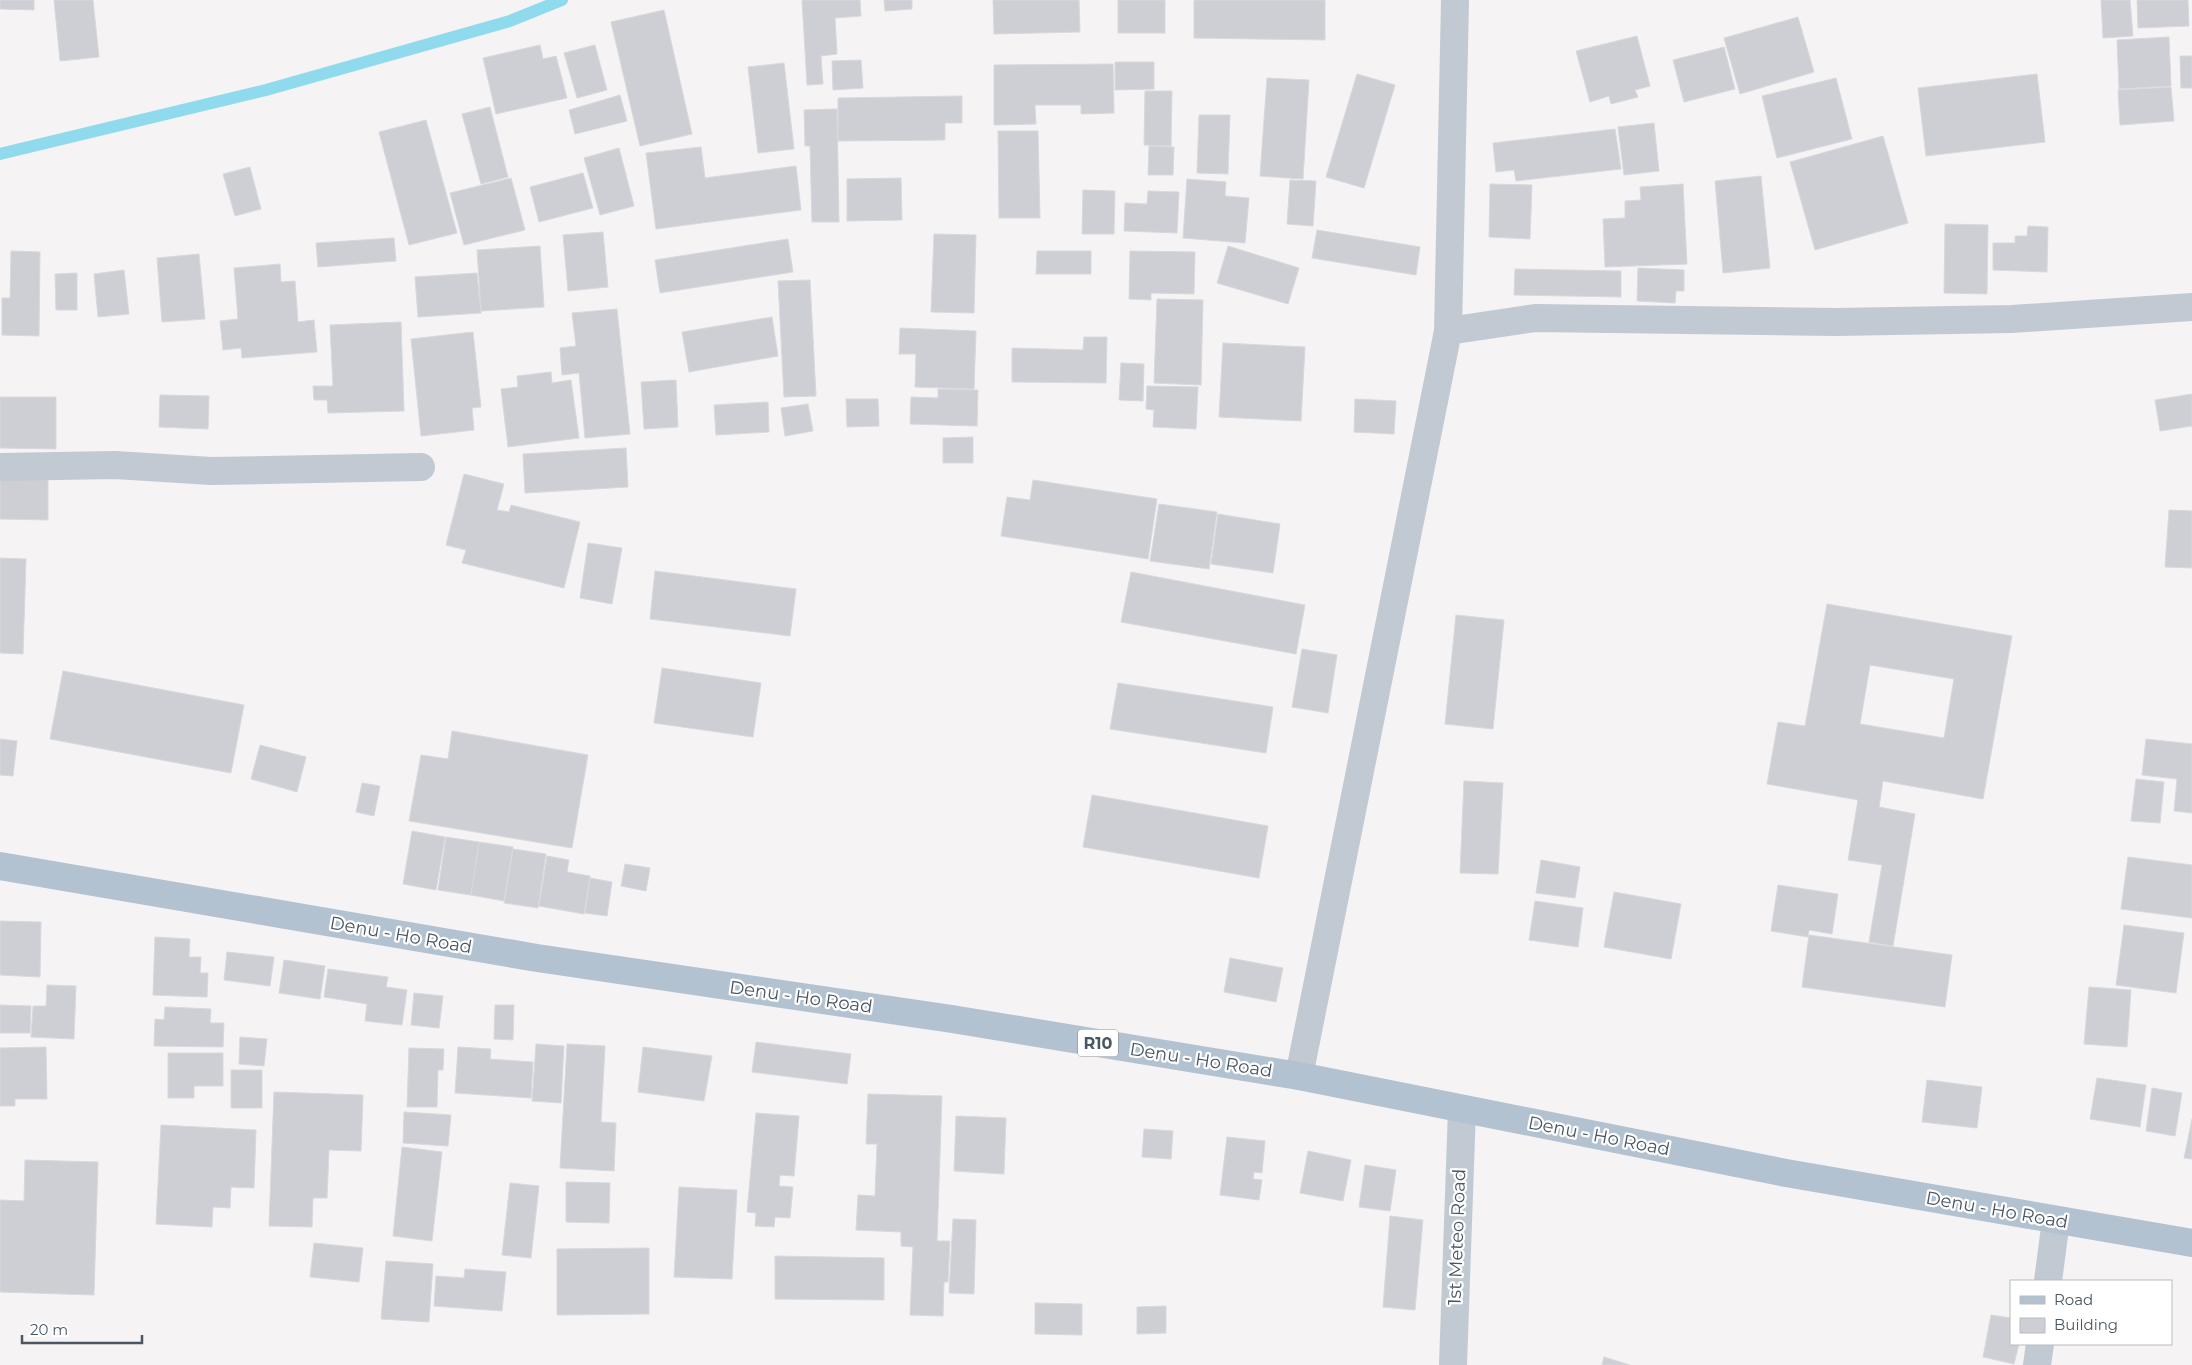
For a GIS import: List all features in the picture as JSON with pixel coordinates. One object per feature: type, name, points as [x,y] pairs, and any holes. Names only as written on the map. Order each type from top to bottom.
[{"type":"main road","name":"Denu - Ho Road","points":[[0,866],[537,958],[943,1018],[1299,1076],[1786,1173],[2192,1242]]},
{"type":"street","points":[[1299,1076],[1448,331],[1455,0]]},
{"type":"street","points":[[1448,331],[1535,318],[1835,322],[2012,319],[2192,307]]},
{"type":"street","points":[[0,467],[115,465],[211,471],[421,467]]},
{"type":"street","name":"1st Meteo Road","points":[[1453,1365],[1462,1109]]},
{"type":"street","points":[[2048,1280],[2056,1220]]},
{"type":"street","points":[[2037,1365],[2040,1345]]},
{"type":"building","points":[[0,0],[34,0],[34,10],[0,9]]},
{"type":"building","points":[[54,0],[93,0],[99,57],[60,61]]},
{"type":"building","points":[[802,0],[860,0],[861,16],[835,18],[837,54],[821,56],[823,84],[807,85]]},
{"type":"building","points":[[884,0],[912,0],[912,9],[885,11]]},
{"type":"building","points":[[993,0],[1079,0],[1080,32],[994,34]]},
{"type":"building","points":[[1118,0],[1165,0],[1165,33],[1118,33]]},
{"type":"building","points":[[1194,0],[1325,0],[1325,40],[1194,38]]},
{"type":"building","points":[[2101,0],[2130,0],[2133,36],[2103,38]]},
{"type":"building","points":[[2137,0],[2188,0],[2189,26],[2138,28]]},
{"type":"building","points":[[664,10],[692,134],[640,146],[611,22]]},
{"type":"building","points":[[1798,17],[1814,72],[1740,94],[1724,38]]},
{"type":"building","points":[[1637,36],[1650,86],[1635,90],[1638,97],[1611,104],[1609,96],[1590,102],[1576,51]]},
{"type":"building","points":[[2169,37],[2171,86],[2119,89],[2117,40]]},
{"type":"building","points":[[540,45],[543,59],[556,56],[567,98],[496,114],[483,58]]},
{"type":"building","points":[[595,45],[607,90],[577,98],[564,53]]},
{"type":"building","points":[[1724,47],[1735,89],[1684,102],[1673,60]]},
{"type":"building","points":[[2180,56],[2192,56],[2192,88],[2181,88]]},
{"type":"building","points":[[861,60],[863,88],[833,90],[832,61]]},
{"type":"building","points":[[1115,62],[1154,62],[1154,89],[1115,90]]},
{"type":"building","points":[[784,63],[794,149],[758,153],[748,67]]},
{"type":"building","points":[[1113,64],[1114,113],[1081,114],[1081,105],[1035,105],[1036,124],[994,125],[994,65]]},
{"type":"building","points":[[1357,74],[1395,85],[1364,188],[1326,177]]},
{"type":"building","points":[[2037,74],[2045,142],[1926,156],[1918,88]]},
{"type":"building","points":[[1267,78],[1309,80],[1303,179],[1260,176]]},
{"type":"building","points":[[1836,78],[1852,139],[1777,158],[1762,96]]},
{"type":"building","points":[[2171,87],[2174,121],[2120,125],[2118,90]]},
{"type":"building","points":[[1145,91],[1172,91],[1171,146],[1144,145]]},
{"type":"building","points":[[620,95],[627,121],[575,134],[569,110]]},
{"type":"building","points":[[962,96],[962,123],[945,123],[945,140],[838,141],[838,98]]},
{"type":"building","points":[[490,107],[508,177],[481,184],[462,114]]},
{"type":"building","points":[[837,109],[839,222],[812,222],[810,146],[805,146],[804,110]]},
{"type":"building","points":[[1199,115],[1230,115],[1228,174],[1197,173]]},
{"type":"building","points":[[426,120],[457,233],[409,245],[379,132]]},
{"type":"building","points":[[1654,123],[1659,171],[1624,175],[1618,127]]},
{"type":"building","points":[[1615,129],[1621,169],[1516,181],[1514,170],[1496,172],[1493,143]]},
{"type":"building","points":[[998,131],[1038,131],[1040,218],[999,218]]},
{"type":"building","points":[[1883,136],[1908,223],[1815,250],[1790,162]]},
{"type":"building","points":[[1149,146],[1174,147],[1173,175],[1148,175]]},
{"type":"building","points":[[701,147],[705,178],[796,166],[801,210],[656,229],[646,153]]},
{"type":"building","points":[[619,148],[634,206],[600,215],[584,158]]},
{"type":"building","points":[[250,167],[261,209],[235,216],[223,174]]},
{"type":"building","points":[[583,173],[593,208],[539,222],[530,187]]},
{"type":"building","points":[[1761,176],[1770,268],[1723,273],[1715,181]]},
{"type":"building","points":[[511,178],[525,230],[464,245],[450,193]]},
{"type":"building","points":[[901,178],[902,220],[847,221],[847,179]]},
{"type":"building","points":[[1187,179],[1226,182],[1225,196],[1249,198],[1245,243],[1183,238]]},
{"type":"building","points":[[1290,180],[1316,181],[1313,226],[1287,224]]},
{"type":"building","points":[[1490,184],[1532,185],[1530,239],[1489,237]]},
{"type":"building","points":[[1683,184],[1687,264],[1605,267],[1603,219],[1625,218],[1625,201],[1641,200],[1640,187]]},
{"type":"building","points":[[1083,190],[1115,191],[1114,234],[1082,234]]},
{"type":"building","points":[[1148,191],[1179,192],[1177,233],[1124,231],[1125,203],[1147,204]]},
{"type":"building","points":[[1945,224],[1988,225],[1987,294],[1944,293]]},
{"type":"building","points":[[2028,226],[2048,227],[2047,272],[1993,270],[1993,243],[2015,243],[2015,236],[2027,236]]},
{"type":"building","points":[[1317,230],[1420,247],[1416,275],[1312,258]]},
{"type":"building","points":[[603,232],[608,287],[568,291],[563,235]]},
{"type":"building","points":[[934,234],[976,235],[974,313],[931,312]]},
{"type":"building","points":[[394,238],[396,261],[318,267],[316,243]]},
{"type":"building","points":[[788,239],[793,272],[660,293],[655,260]]},
{"type":"building","points":[[540,246],[544,307],[481,311],[477,250]]},
{"type":"building","points":[[1228,246],[1299,268],[1288,304],[1217,283]]},
{"type":"building","points":[[11,251],[40,252],[39,336],[2,335],[2,298],[10,298]]},
{"type":"building","points":[[1037,251],[1091,251],[1091,274],[1036,274]]},
{"type":"building","points":[[1130,251],[1195,252],[1194,294],[1151,293],[1151,300],[1129,299]]},
{"type":"building","points":[[199,254],[205,319],[162,322],[157,258]]},
{"type":"building","points":[[280,264],[281,282],[295,281],[298,322],[314,320],[317,352],[242,358],[241,348],[223,350],[220,321],[238,319],[234,268]]},
{"type":"building","points":[[1638,268],[1684,270],[1684,291],[1676,291],[1675,303],[1637,301]]},
{"type":"building","points":[[1515,269],[1621,271],[1621,297],[1514,295]]},
{"type":"building","points":[[124,270],[129,314],[98,317],[94,274]]},
{"type":"building","points":[[77,273],[77,310],[56,310],[55,274]]},
{"type":"building","points":[[477,273],[481,313],[418,317],[415,277]]},
{"type":"building","points":[[810,280],[816,396],[784,397],[778,281]]},
{"type":"building","points":[[1157,299],[1203,300],[1201,385],[1154,383]]},
{"type":"building","points":[[617,309],[630,434],[585,438],[579,373],[562,375],[560,348],[576,346],[572,313]]},
{"type":"building","points":[[772,317],[778,356],[689,372],[682,332]]},
{"type":"building","points":[[401,322],[404,411],[328,413],[327,400],[314,400],[313,386],[333,386],[330,325]]},
{"type":"building","points":[[900,328],[976,331],[974,389],[915,387],[916,354],[899,354]]},
{"type":"building","points":[[473,332],[481,407],[472,408],[474,430],[421,436],[411,339]]},
{"type":"building","points":[[1084,337],[1107,337],[1106,383],[1012,382],[1012,348],[1083,350]]},
{"type":"building","points":[[1223,343],[1305,347],[1301,421],[1219,417]]},
{"type":"building","points":[[1121,363],[1144,364],[1143,401],[1119,400]]},
{"type":"building","points":[[551,372],[552,383],[571,380],[579,438],[508,447],[501,389],[518,387],[517,376]]},
{"type":"building","points":[[676,380],[678,427],[644,429],[641,382]]},
{"type":"building","points":[[1147,386],[1198,387],[1196,429],[1153,427],[1154,410],[1146,409]]},
{"type":"building","points":[[938,389],[978,390],[977,426],[910,424],[911,397],[938,398]]},
{"type":"building","points":[[2192,394],[2192,426],[2160,431],[2155,400]]},
{"type":"building","points":[[160,395],[209,396],[208,429],[159,427]]},
{"type":"building","points":[[0,397],[56,397],[56,449],[0,448]]},
{"type":"building","points":[[846,399],[878,399],[879,426],[847,427]]},
{"type":"building","points":[[1355,399],[1396,401],[1394,434],[1354,432]]},
{"type":"building","points":[[768,402],[769,432],[716,435],[714,405]]},
{"type":"building","points":[[808,404],[813,431],[785,436],[781,408]]},
{"type":"building","points":[[973,437],[973,463],[943,463],[943,438]]},
{"type":"building","points":[[626,448],[628,487],[525,493],[523,454]]},
{"type":"building","points":[[464,474],[504,484],[497,510],[509,512],[511,505],[580,522],[564,588],[462,563],[466,550],[446,545]]},
{"type":"building","points":[[0,475],[48,475],[48,520],[0,519]]},
{"type":"building","points":[[1033,480],[1157,499],[1148,559],[1001,536],[1007,497],[1030,500]]},
{"type":"building","points":[[1159,504],[1217,512],[1209,569],[1150,561]]},
{"type":"building","points":[[2169,510],[2192,511],[2192,568],[2165,567]]},
{"type":"building","points":[[1218,514],[1280,524],[1273,573],[1211,564]]},
{"type":"building","points":[[588,543],[622,548],[612,604],[580,598]]},
{"type":"building","points":[[0,558],[26,559],[23,654],[0,653]]},
{"type":"building","points":[[655,571],[796,589],[790,636],[650,619]]},
{"type":"building","points":[[1131,572],[1305,605],[1296,654],[1121,622]]},
{"type":"building","points":[[1827,604],[2012,636],[1983,799],[1883,781],[1879,807],[1915,814],[1893,946],[1869,942],[1882,865],[1848,860],[1858,800],[1767,784],[1778,722],[1805,726]],"holes":[[[1870,665],[1954,679],[1944,738],[1860,724]]]},
{"type":"building","points":[[1456,615],[1504,620],[1493,729],[1445,724]]},
{"type":"building","points":[[1302,649],[1337,655],[1328,713],[1292,707]]},
{"type":"building","points":[[662,668],[761,683],[753,737],[654,723]]},
{"type":"building","points":[[63,671],[244,705],[231,773],[50,739]]},
{"type":"building","points":[[1118,683],[1273,707],[1266,753],[1110,729]]},
{"type":"building","points":[[452,731],[588,755],[572,848],[409,821],[421,755],[448,759]]},
{"type":"building","points":[[0,739],[17,741],[13,776],[0,775]]},
{"type":"building","points":[[2146,739],[2192,744],[2192,813],[2174,811],[2177,779],[2142,775]]},
{"type":"building","points":[[260,745],[306,757],[297,792],[251,779]]},
{"type":"building","points":[[2136,779],[2164,782],[2160,823],[2131,821]]},
{"type":"building","points":[[1464,781],[1503,783],[1498,874],[1460,873]]},
{"type":"building","points":[[362,783],[380,786],[374,816],[356,812]]},
{"type":"building","points":[[1092,795],[1268,826],[1259,878],[1083,847]]},
{"type":"building","points":[[412,831],[445,837],[436,890],[403,884]]},
{"type":"building","points":[[446,837],[479,842],[471,895],[438,890]]},
{"type":"building","points":[[479,842],[513,847],[504,901],[471,895]]},
{"type":"building","points":[[513,849],[546,854],[538,908],[504,903]]},
{"type":"building","points":[[547,856],[569,860],[567,872],[590,876],[584,914],[539,906]]},
{"type":"building","points":[[2128,857],[2192,865],[2192,918],[2121,909]]},
{"type":"building","points":[[1541,860],[1580,867],[1575,898],[1536,893]]},
{"type":"building","points":[[625,864],[650,868],[646,891],[621,886]]},
{"type":"building","points":[[590,878],[612,882],[607,916],[585,913]]},
{"type":"building","points":[[1778,885],[1838,894],[1832,934],[1809,930],[1808,937],[1771,931]]},
{"type":"building","points":[[1614,892],[1681,904],[1671,959],[1604,947]]},
{"type":"building","points":[[1535,901],[1583,908],[1578,947],[1529,940]]},
{"type":"building","points":[[0,921],[41,922],[40,977],[0,975]]},
{"type":"building","points":[[2124,925],[2184,933],[2176,993],[2116,985]]},
{"type":"building","points":[[1809,935],[1952,955],[1945,1007],[1802,987]]},
{"type":"building","points":[[155,937],[190,939],[189,957],[201,957],[200,973],[208,973],[207,997],[153,995]]},
{"type":"building","points":[[227,952],[274,957],[270,986],[224,980]]},
{"type":"building","points":[[1230,958],[1283,968],[1276,1002],[1224,992]]},
{"type":"building","points":[[284,960],[325,966],[320,999],[279,993]]},
{"type":"building","points":[[328,969],[388,977],[386,987],[407,990],[402,1025],[365,1021],[367,1004],[324,997]]},
{"type":"building","points":[[47,985],[76,986],[74,1039],[31,1037],[33,1006],[46,1006]]},
{"type":"building","points":[[2089,987],[2131,990],[2127,1047],[2084,1044]]},
{"type":"building","points":[[414,993],[443,996],[439,1028],[411,1025]]},
{"type":"building","points":[[0,1005],[31,1006],[30,1033],[0,1033]]},
{"type":"building","points":[[495,1005],[514,1005],[513,1040],[494,1039]]},
{"type":"building","points":[[165,1007],[211,1009],[210,1023],[224,1023],[223,1047],[154,1046],[155,1019],[164,1020]]},
{"type":"building","points":[[240,1037],[267,1039],[264,1066],[239,1064]]},
{"type":"building","points":[[756,1042],[851,1054],[847,1084],[752,1072]]},
{"type":"building","points":[[536,1044],[564,1046],[561,1103],[532,1101]]},
{"type":"building","points":[[567,1044],[605,1046],[601,1122],[616,1123],[614,1171],[560,1168]]},
{"type":"building","points":[[46,1047],[47,1099],[15,1099],[15,1106],[0,1106],[0,1048]]},
{"type":"building","points":[[458,1047],[491,1049],[490,1059],[533,1062],[531,1098],[455,1093]]},
{"type":"building","points":[[643,1047],[712,1056],[704,1101],[638,1092]]},
{"type":"building","points":[[409,1048],[444,1049],[443,1070],[438,1070],[437,1107],[407,1107]]},
{"type":"building","points":[[168,1053],[223,1053],[223,1086],[194,1086],[194,1098],[168,1098]]},
{"type":"building","points":[[231,1070],[262,1070],[262,1108],[231,1108]]},
{"type":"building","points":[[2097,1078],[2146,1085],[2140,1127],[2090,1119]]},
{"type":"building","points":[[1927,1080],[1982,1087],[1977,1128],[1922,1122]]},
{"type":"building","points":[[2152,1088],[2182,1093],[2175,1136],[2146,1131]]},
{"type":"building","points":[[274,1092],[363,1095],[361,1151],[329,1150],[327,1198],[313,1198],[312,1227],[269,1226]]},
{"type":"building","points":[[868,1094],[942,1096],[937,1241],[950,1241],[948,1282],[944,1282],[943,1316],[910,1315],[913,1247],[901,1246],[901,1232],[856,1230],[858,1195],[875,1196],[877,1144],[866,1144]]},
{"type":"building","points":[[404,1112],[451,1115],[448,1146],[403,1143]]},
{"type":"building","points":[[756,1113],[799,1116],[794,1176],[780,1175],[779,1186],[793,1187],[790,1218],[775,1217],[774,1227],[755,1226],[756,1213],[747,1212]]},
{"type":"building","points":[[956,1116],[1006,1118],[1004,1174],[954,1171]]},
{"type":"building","points":[[2192,1119],[2192,1159],[2184,1158]]},
{"type":"building","points":[[161,1125],[256,1130],[254,1188],[231,1187],[230,1208],[213,1207],[212,1227],[156,1224]]},
{"type":"building","points":[[1144,1129],[1173,1131],[1171,1159],[1142,1157]]},
{"type":"building","points":[[1227,1137],[1265,1141],[1262,1173],[1254,1172],[1253,1179],[1262,1180],[1259,1200],[1220,1195]]},
{"type":"building","points":[[402,1147],[442,1152],[432,1241],[393,1236]]},
{"type":"building","points":[[1308,1151],[1351,1160],[1343,1201],[1300,1193]]},
{"type":"building","points":[[25,1160],[98,1162],[94,1295],[0,1292],[0,1200],[24,1201]]},
{"type":"building","points":[[1365,1165],[1396,1170],[1390,1211],[1359,1207]]},
{"type":"building","points":[[566,1182],[610,1183],[609,1223],[566,1222]]},
{"type":"building","points":[[510,1183],[539,1186],[531,1258],[502,1255]]},
{"type":"building","points":[[679,1187],[737,1190],[732,1279],[674,1277]]},
{"type":"building","points":[[1390,1216],[1423,1220],[1415,1310],[1383,1307]]},
{"type":"building","points":[[953,1219],[976,1220],[974,1294],[949,1293]]},
{"type":"building","points":[[314,1243],[363,1248],[359,1282],[310,1277]]},
{"type":"building","points":[[649,1248],[649,1314],[557,1315],[557,1249]]},
{"type":"building","points":[[775,1256],[884,1258],[884,1300],[775,1299]]},
{"type":"building","points":[[386,1261],[433,1264],[429,1322],[381,1319]]},
{"type":"building","points":[[465,1269],[506,1272],[502,1311],[434,1306],[436,1276],[464,1278]]},
{"type":"building","points":[[1035,1303],[1082,1304],[1082,1335],[1035,1334]]},
{"type":"building","points":[[1166,1306],[1166,1333],[1137,1334],[1137,1307]]},
{"type":"building","points":[[1991,1315],[2010,1318],[2010,1345],[2019,1345],[2014,1364],[1983,1357]]},
{"type":"building","points":[[1604,1357],[1630,1365],[1602,1365]]},
{"type":"waterway","points":[[0,154],[266,90],[510,21],[562,0]]}]
